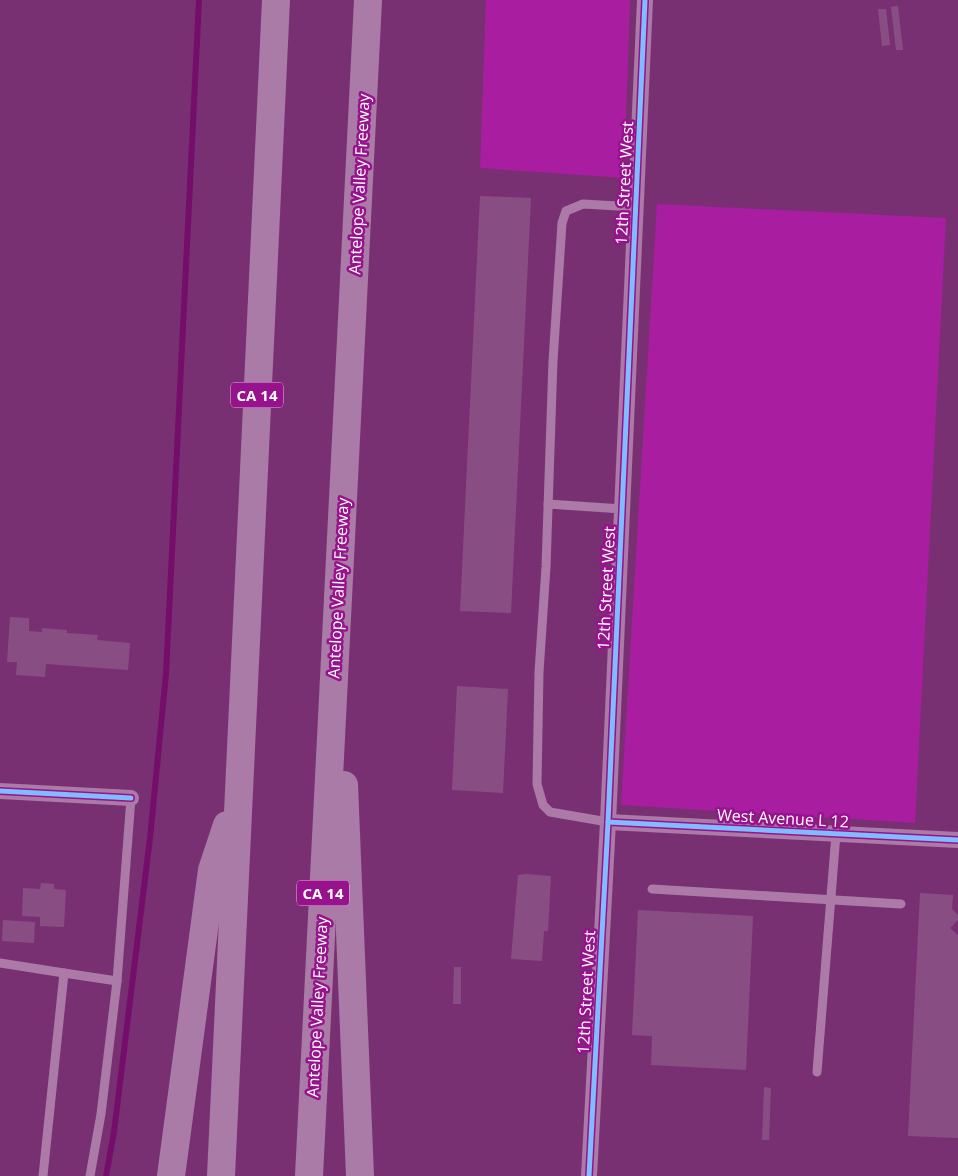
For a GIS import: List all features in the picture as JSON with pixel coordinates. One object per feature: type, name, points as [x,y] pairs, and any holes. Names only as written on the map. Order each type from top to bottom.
[{"type":"highway","name":"CA 14","points":[[221,1176],[276,0]]},
{"type":"highway","name":"Antelope Valley Freeway","points":[[309,1176],[368,0]]},
{"type":"highway","points":[[337,609],[360,1176]]},
{"type":"highway","points":[[171,1176],[212,870],[238,790]]},
{"type":"street","name":"12th Street West","points":[[589,1176],[608,822],[645,0]]},
{"type":"street","points":[[1,794],[132,798]]},
{"type":"street","name":"West Avenue L 12","points":[[608,822],[958,840]]},
{"type":"lane","points":[[608,822],[550,812],[543,805],[537,784],[539,672],[553,361],[562,223],[566,212],[584,204],[635,207]]},
{"type":"lane","points":[[548,504],[622,509]]},
{"type":"lane","points":[[90,1176],[101,1114],[117,981],[132,798]]},
{"type":"lane","points":[[817,1072],[836,834]]},
{"type":"lane","points":[[652,889],[901,904]]},
{"type":"lane","points":[[0,963],[117,981]]},
{"type":"lane","points":[[43,1176],[64,973]]},
{"type":"shaded area","points":[[486,0],[630,0],[624,178],[480,168]]},
{"type":"shaded area","points":[[657,204],[946,218],[915,823],[621,805]]},
{"type":"building","points":[[898,6],[903,50],[896,50],[891,7]]},
{"type":"building","points":[[878,9],[886,9],[890,45],[882,46]]},
{"type":"building","points":[[480,196],[531,198],[511,613],[460,611]]},
{"type":"building","points":[[10,617],[29,618],[29,631],[42,632],[42,628],[67,630],[67,633],[98,635],[97,640],[130,643],[128,670],[46,664],[45,677],[16,675],[17,662],[7,662]]},
{"type":"building","points":[[457,686],[508,689],[503,793],[452,790]]},
{"type":"building","points":[[518,875],[551,876],[548,931],[544,931],[542,961],[511,959]]},
{"type":"building","points":[[41,883],[54,884],[54,889],[66,890],[64,927],[40,926],[40,917],[22,916],[23,888],[40,889]]},
{"type":"building","points":[[920,893],[953,895],[952,909],[958,915],[958,920],[950,928],[958,935],[958,1138],[908,1136]]},
{"type":"building","points":[[638,910],[753,916],[746,1070],[651,1065],[652,1036],[632,1035]]},
{"type":"building","points":[[3,920],[35,922],[34,943],[2,941]]},
{"type":"building","points":[[454,967],[461,967],[461,1004],[453,1004]]},
{"type":"building","points":[[764,1087],[771,1088],[769,1140],[762,1140]]},
{"type":"waterway","points":[[106,1176],[114,1132],[150,838],[166,674],[199,0]]},
{"type":"cycle path","points":[[589,1176],[608,822],[645,0]]},
{"type":"cycle path","points":[[0,791],[131,798]]},
{"type":"cycle path","points":[[608,822],[958,840]]}]
